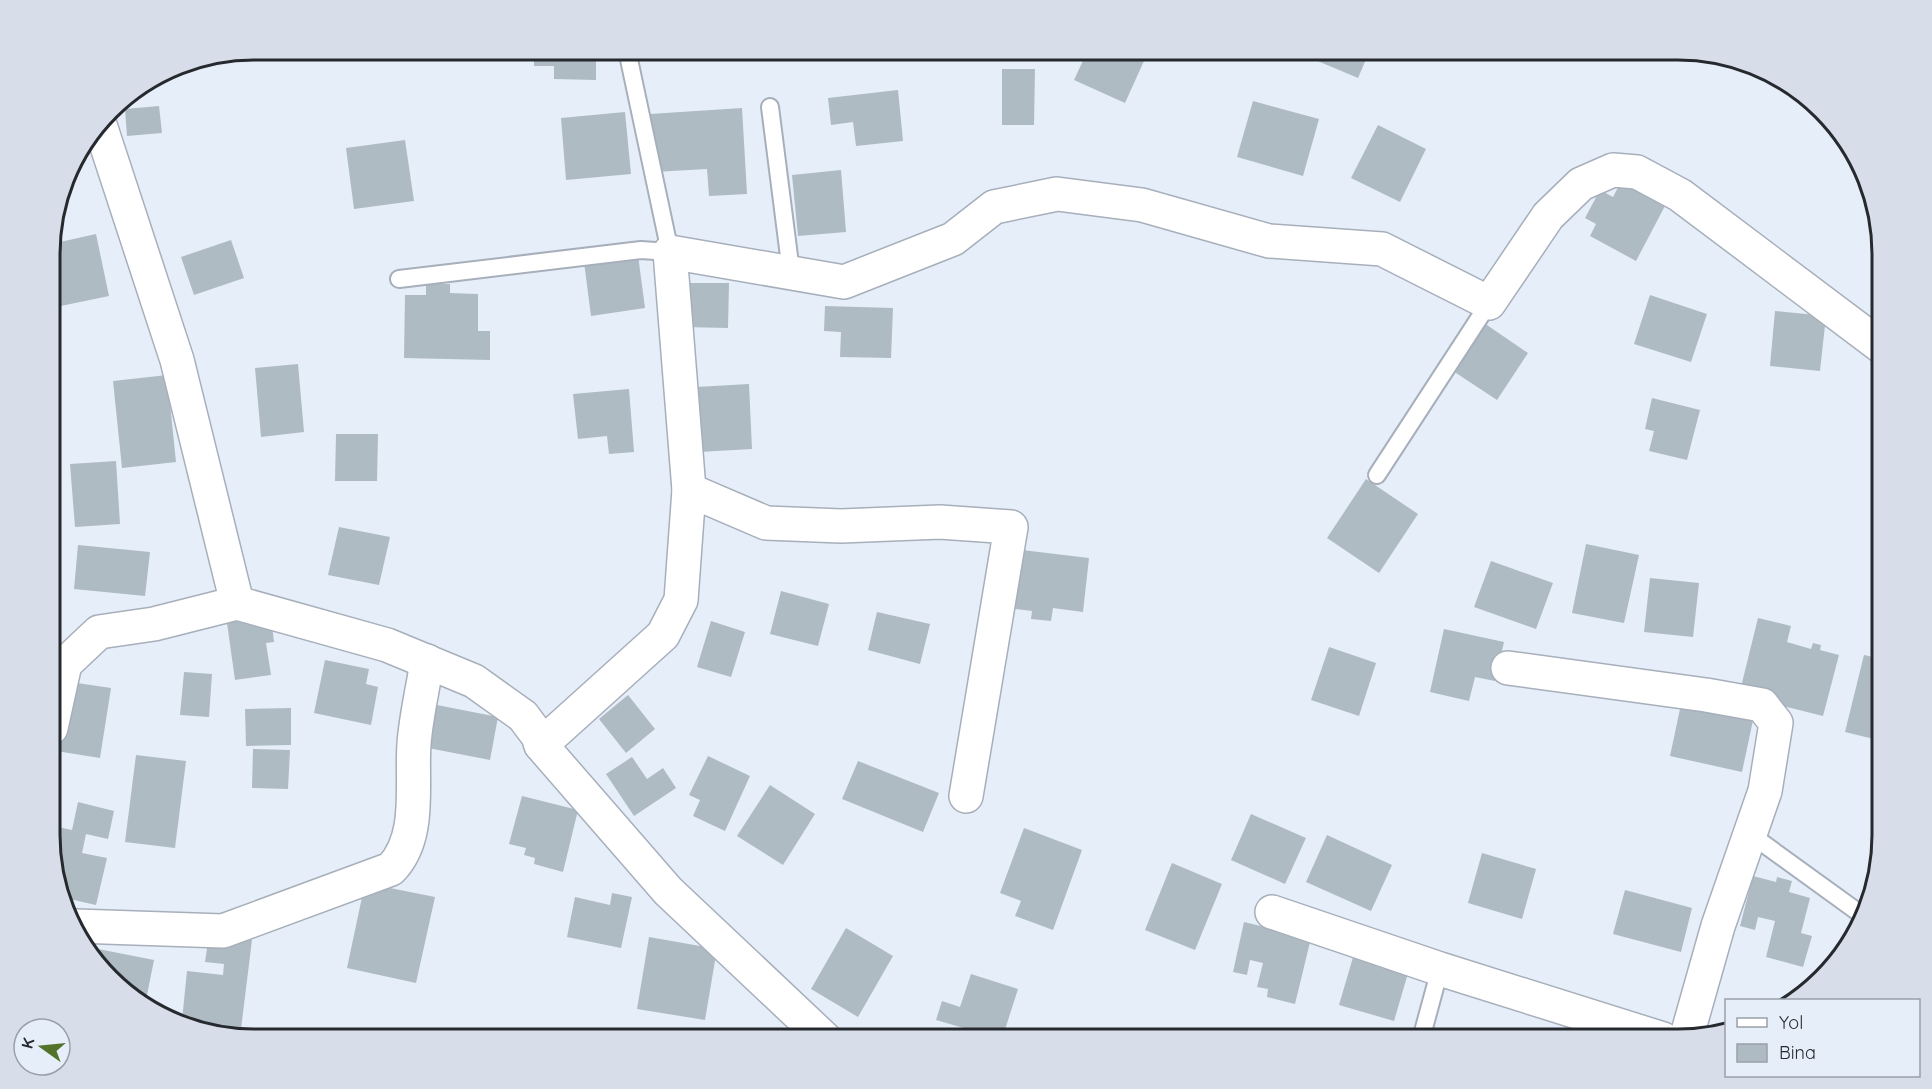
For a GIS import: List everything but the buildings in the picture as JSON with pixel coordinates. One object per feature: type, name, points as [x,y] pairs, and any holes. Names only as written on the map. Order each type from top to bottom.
[{"type":"street","points":[[103,133],[177,360],[237,603]]},
{"type":"street","points":[[541,745],[663,635],[681,600],[689,490],[670,252],[844,282],[953,239],[994,207],[1057,194],[1142,205],[1269,241],[1382,249],[1489,303],[1548,216],[1581,184],[1613,170],[1637,172],[1680,195],[1872,339]]},
{"type":"street","points":[[689,490],[766,523],[841,526],[940,522],[1011,527],[966,796]]},
{"type":"street","points":[[60,687],[65,664],[99,632],[154,624],[237,603],[387,645],[474,681],[524,716],[538,736],[541,745],[668,891],[814,1029]]},
{"type":"street","points":[[83,926],[223,930],[391,868],[402,858],[414,814],[414,744],[428,661]]},
{"type":"street","points":[[1508,668],[1706,695],[1762,705],[1776,723],[1765,791],[1718,926],[1689,1029]]},
{"type":"street","points":[[1272,912],[1440,969],[1631,1029]]},
{"type":"lane","points":[[399,279],[641,250],[670,252],[629,60]]},
{"type":"lane","points":[[770,107],[791,272]]},
{"type":"lane","points":[[1377,475],[1489,303]]},
{"type":"lane","points":[[1750,834],[1856,911]]},
{"type":"lane","points":[[1424,1029],[1440,969]]}]
